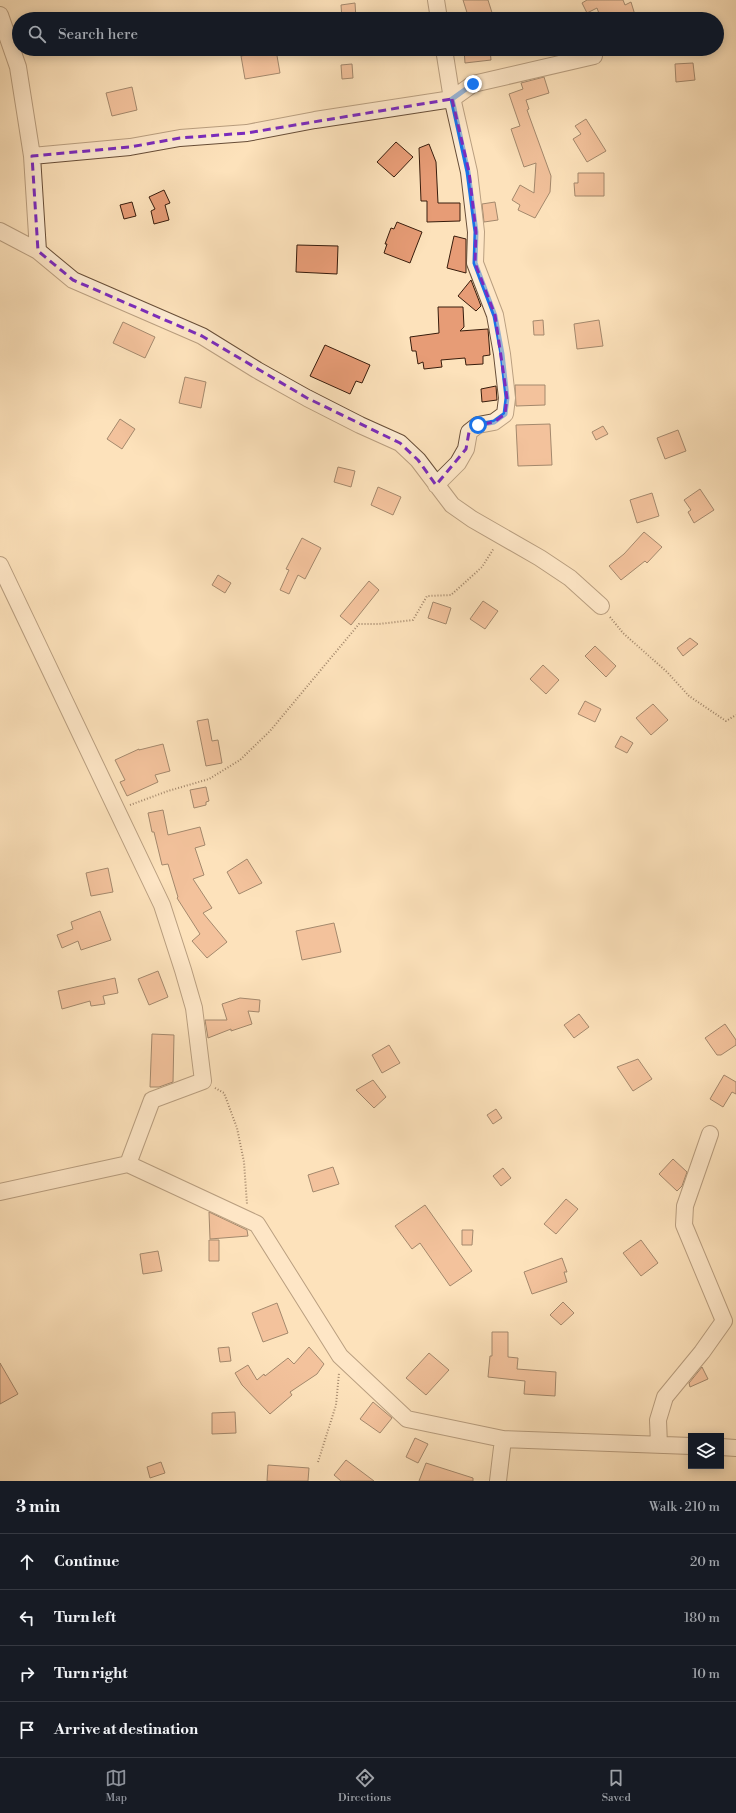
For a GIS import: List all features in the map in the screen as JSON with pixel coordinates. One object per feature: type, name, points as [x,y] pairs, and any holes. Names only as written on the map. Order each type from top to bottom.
[{"type":"street","points":[[436,0],[438,12]]},
{"type":"street","points":[[0,15],[12,50]]},
{"type":"street","points":[[14,56],[18,67],[32,156],[38,251]]},
{"type":"street","points":[[436,485],[458,463],[466,449],[469,432],[478,425],[494,422],[505,414],[507,398],[502,354],[495,316],[475,263],[476,232],[468,172],[452,99],[445,56]]},
{"type":"street","points":[[32,156],[130,147],[180,138],[247,133],[315,120],[452,99],[473,84],[594,56]]},
{"type":"street","points":[[0,231],[38,251],[73,280],[202,336],[257,370],[307,398],[360,425],[400,443],[418,460],[452,505],[472,519],[570,578],[601,606]]},
{"type":"street","points":[[0,565],[162,905],[194,1008],[203,1081],[152,1100],[128,1164]]},
{"type":"street","points":[[659,1445],[658,1420],[665,1397],[702,1352],[724,1321],[684,1225],[685,1206],[710,1134]]},
{"type":"street","points":[[0,1192],[128,1164],[257,1224],[340,1356],[407,1419],[503,1439],[688,1446]]},
{"type":"street","points":[[498,1481],[503,1439]]},
{"type":"street","points":[[724,1447],[736,1448]]},
{"type":"path","points":[[117,810],[168,791],[209,779],[240,760],[270,731],[358,624],[379,624],[413,620],[427,596],[451,595],[482,567],[502,537]]},
{"type":"path","points":[[601,606],[623,633],[667,672],[689,696],[726,721],[736,715]]},
{"type":"path","points":[[203,1081],[224,1093],[237,1128],[244,1162],[248,1220]]},
{"type":"path","points":[[318,1462],[336,1405],[340,1356]]},
{"type":"highlighted area","points":[[452,99],[469,172],[476,232],[475,263],[495,315],[507,398],[505,414],[494,422],[478,425],[469,432],[466,449],[436,485],[418,460],[400,443],[307,398],[202,336],[73,280],[38,251],[32,156],[130,147],[180,138],[247,133]]},
{"type":"building","points":[[463,0],[488,0],[492,12],[467,12]]},
{"type":"building","points":[[587,0],[623,0],[625,5],[631,2],[634,12],[598,12],[597,8],[586,12],[582,3]]},
{"type":"building","points":[[355,3],[356,12],[342,12],[341,5]]},
{"type":"building","points":[[241,56],[277,56],[280,73],[245,79]]},
{"type":"building","points":[[464,56],[491,56],[491,60],[465,63]]},
{"type":"building","points":[[693,63],[695,80],[676,82],[675,64]]},
{"type":"building","points":[[352,64],[353,78],[342,79],[341,65]]},
{"type":"building","points":[[544,77],[549,93],[526,100],[529,109],[527,110],[551,176],[550,192],[535,218],[518,210],[520,205],[512,200],[520,185],[534,193],[536,163],[524,167],[511,129],[520,126],[509,94],[523,89],[521,83]]},
{"type":"building","points":[[132,87],[137,110],[112,116],[106,93]]},
{"type":"building","points":[[586,119],[606,151],[587,162],[573,139],[581,134],[575,126]]},
{"type":"building","points":[[396,142],[413,157],[394,177],[377,162]]},
{"type":"building","points":[[429,144],[436,162],[438,203],[460,203],[460,221],[427,222],[427,201],[421,201],[419,148]]},
{"type":"building","points":[[578,173],[604,173],[604,196],[575,196],[574,183],[578,183]]},
{"type":"building","points":[[164,190],[170,203],[165,205],[169,220],[154,224],[151,211],[155,209],[149,197]]},
{"type":"building","points":[[132,202],[136,216],[124,219],[120,205]]},
{"type":"building","points":[[495,202],[498,220],[484,222],[482,204]]},
{"type":"building","points":[[397,222],[422,232],[410,263],[384,253],[387,244],[385,244],[391,228],[394,229]]},
{"type":"building","points":[[454,236],[466,239],[466,273],[447,268]]},
{"type":"building","points":[[297,245],[338,246],[337,274],[296,272]]},
{"type":"building","points":[[471,280],[481,306],[476,311],[458,296]]},
{"type":"building","points":[[438,307],[463,307],[464,327],[460,331],[488,329],[490,355],[483,356],[483,364],[466,365],[465,358],[441,360],[442,367],[424,369],[423,362],[418,364],[416,351],[412,351],[410,337],[439,333]]},
{"type":"building","points":[[543,320],[544,335],[534,335],[533,321]]},
{"type":"building","points":[[599,320],[603,346],[577,349],[574,324]]},
{"type":"building","points":[[123,322],[155,337],[145,358],[113,343]]},
{"type":"building","points":[[325,345],[370,365],[362,383],[356,381],[350,394],[310,376]]},
{"type":"building","points":[[185,377],[206,382],[201,408],[179,403]]},
{"type":"building","points":[[515,385],[545,385],[545,405],[516,406]]},
{"type":"building","points":[[496,386],[497,400],[482,402],[481,389]]},
{"type":"building","points":[[120,419],[135,429],[122,449],[107,439]]},
{"type":"building","points":[[550,424],[552,465],[518,466],[516,425]]},
{"type":"building","points":[[603,426],[608,434],[596,440],[592,432]]},
{"type":"building","points":[[678,430],[686,451],[665,459],[657,438]]},
{"type":"building","points":[[338,467],[355,471],[351,487],[334,482]]},
{"type":"building","points":[[378,487],[401,497],[393,515],[371,505]]},
{"type":"building","points":[[700,489],[714,510],[694,523],[688,512],[691,510],[684,500]]},
{"type":"building","points":[[652,493],[659,516],[637,523],[630,500]]},
{"type":"building","points":[[644,532],[662,547],[647,563],[645,561],[621,580],[609,566],[624,554]]},
{"type":"building","points":[[302,538],[321,548],[305,579],[298,575],[289,594],[280,590],[289,570],[286,569]]},
{"type":"building","points":[[218,575],[231,583],[225,593],[212,585]]},
{"type":"building","points":[[369,581],[379,590],[351,625],[340,616]]},
{"type":"building","points":[[483,601],[498,611],[485,629],[470,619]]},
{"type":"building","points":[[433,602],[451,608],[446,624],[428,618]]},
{"type":"building","points":[[690,638],[698,644],[683,656],[677,648]]},
{"type":"building","points":[[595,646],[616,666],[606,677],[585,656]]},
{"type":"building","points":[[543,665],[559,680],[546,694],[530,679]]},
{"type":"building","points":[[585,701],[601,709],[595,722],[578,714]]},
{"type":"building","points":[[653,704],[668,720],[651,735],[636,718]]},
{"type":"building","points":[[208,719],[212,741],[218,740],[222,763],[206,766],[197,721]]},
{"type":"building","points":[[621,736],[633,743],[627,753],[615,747]]},
{"type":"building","points":[[163,744],[170,771],[155,775],[158,782],[127,796],[120,782],[125,780],[115,760],[139,749]]},
{"type":"building","points":[[206,787],[209,801],[206,802],[206,805],[194,808],[190,790]]},
{"type":"building","points":[[163,810],[168,835],[200,827],[205,845],[195,848],[204,875],[193,879],[212,908],[203,913],[227,942],[207,958],[192,941],[200,934],[177,898],[178,897],[168,864],[162,865],[154,832],[152,832],[148,813]]},
{"type":"building","points":[[247,859],[262,883],[239,894],[227,872]]},
{"type":"building","points":[[108,868],[113,892],[91,896],[86,873]]},
{"type":"building","points":[[100,911],[111,940],[81,950],[78,941],[62,948],[57,935],[73,929],[71,922]]},
{"type":"building","points":[[334,923],[341,952],[302,960],[296,931]]},
{"type":"building","points":[[158,971],[168,997],[149,1005],[138,979]]},
{"type":"building","points":[[115,978],[118,993],[103,996],[105,1004],[91,1006],[90,1001],[62,1009],[58,991]]},
{"type":"building","points":[[240,998],[260,1000],[259,1012],[248,1011],[252,1024],[231,1031],[231,1029],[208,1038],[205,1020],[227,1020],[222,1004]]},
{"type":"building","points":[[579,1014],[589,1027],[574,1038],[564,1025]]},
{"type":"building","points":[[725,1024],[736,1040],[736,1045],[721,1055],[717,1055],[705,1038]]},
{"type":"building","points":[[152,1034],[174,1035],[173,1082],[159,1087],[150,1087]]},
{"type":"building","points":[[389,1045],[400,1063],[382,1073],[372,1055]]},
{"type":"building","points":[[638,1059],[652,1079],[633,1091],[617,1067]]},
{"type":"building","points":[[724,1075],[736,1082],[736,1094],[732,1092],[723,1107],[710,1099]]},
{"type":"building","points":[[373,1080],[386,1097],[374,1108],[356,1090]]},
{"type":"building","points":[[496,1109],[502,1118],[493,1124],[487,1115]]},
{"type":"building","points":[[673,1159],[687,1172],[682,1186],[677,1191],[659,1174]]},
{"type":"building","points":[[333,1167],[339,1184],[313,1192],[308,1175]]},
{"type":"building","points":[[503,1168],[511,1178],[501,1186],[493,1176]]},
{"type":"building","points":[[566,1199],[578,1209],[556,1234],[544,1224]]},
{"type":"building","points":[[425,1205],[472,1271],[450,1286],[420,1243],[412,1249],[395,1226]]},
{"type":"building","points":[[209,1212],[247,1230],[248,1236],[210,1239]]},
{"type":"building","points":[[462,1230],[473,1230],[472,1245],[462,1245]]},
{"type":"building","points":[[209,1240],[219,1240],[219,1261],[209,1261]]},
{"type":"building","points":[[641,1240],[658,1263],[641,1276],[623,1253]]},
{"type":"building","points":[[158,1251],[162,1271],[143,1274],[140,1254]]},
{"type":"building","points":[[562,1258],[567,1272],[564,1272],[567,1282],[532,1294],[524,1272]]},
{"type":"building","points":[[563,1302],[574,1313],[561,1325],[550,1315]]},
{"type":"building","points":[[277,1303],[288,1333],[263,1342],[252,1313]]},
{"type":"building","points":[[492,1332],[508,1332],[508,1357],[518,1358],[517,1369],[556,1372],[555,1396],[524,1394],[525,1381],[488,1377],[490,1356],[492,1356]]},
{"type":"building","points":[[229,1347],[231,1361],[220,1362],[218,1348]]},
{"type":"building","points":[[309,1347],[324,1364],[317,1374],[290,1392],[292,1395],[270,1414],[242,1385],[235,1373],[248,1365],[257,1380],[264,1374],[265,1376],[288,1358],[294,1364]]},
{"type":"building","points":[[429,1353],[449,1370],[426,1395],[406,1378]]},
{"type":"building","points":[[0,1363],[18,1394],[0,1404]]},
{"type":"building","points":[[702,1367],[708,1379],[690,1387],[689,1383]]},
{"type":"building","points":[[373,1402],[392,1418],[380,1433],[360,1419]]},
{"type":"building","points":[[235,1412],[236,1433],[212,1434],[212,1413]]},
{"type":"building","points":[[415,1438],[428,1444],[418,1463],[406,1457]]},
{"type":"building","points":[[346,1460],[374,1481],[341,1481],[334,1475]]},
{"type":"building","points":[[161,1462],[165,1473],[150,1478],[147,1467]]},
{"type":"building","points":[[426,1463],[473,1478],[473,1481],[419,1481]]},
{"type":"building","points":[[268,1465],[309,1468],[308,1481],[267,1481]]},
{"type":"route","points":[[473,84],[452,99],[468,172],[476,232],[475,263],[495,316],[502,354],[507,398],[505,414],[494,422],[478,425]]}]
